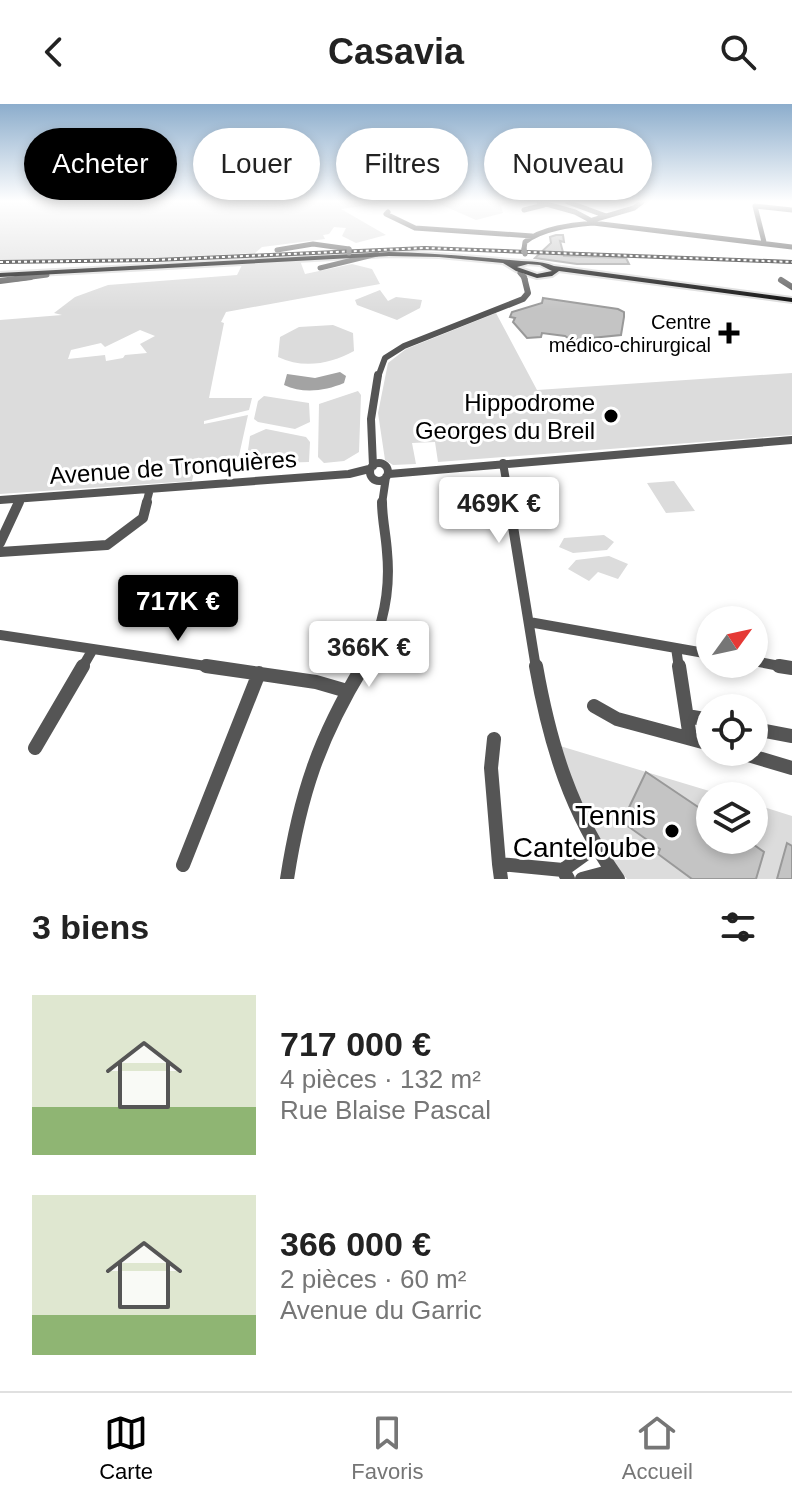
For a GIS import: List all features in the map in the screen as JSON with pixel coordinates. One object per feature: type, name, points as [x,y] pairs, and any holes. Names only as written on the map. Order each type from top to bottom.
[{"type":"main road","points":[[0,278],[350,252],[454,256],[538,264],[555,270],[792,300]]},
{"type":"main road","points":[[516,264],[520,273],[541,276],[555,270]]},
{"type":"street","points":[[516,264],[525,253],[525,242],[530,238]]},
{"type":"street","points":[[731,238],[792,247]]},
{"type":"street","points":[[277,250],[313,244],[350,252]]},
{"type":"street","points":[[525,253],[538,264]]},
{"type":"street","points":[[320,268],[377,254]]},
{"type":"street","points":[[287,879],[301,806],[312,769],[347,691],[371,651],[384,613],[388,564],[378,457],[371,419],[379,371],[385,358],[404,346],[523,299],[528,293],[527,281],[520,273]]},
{"type":"street","points":[[527,281],[541,276]]},
{"type":"street","points":[[781,280],[792,287]]},
{"type":"street","name":"Avenue de Tronquières","points":[[0,500],[792,440]]},
{"type":"street","points":[[503,463],[550,747],[569,798],[595,847],[615,875],[582,879]]},
{"type":"street","points":[[0,552],[107,545],[143,518],[150,489]]},
{"type":"street","points":[[0,543],[20,499]]},
{"type":"street","points":[[529,622],[696,652]]},
{"type":"street","points":[[0,635],[316,682],[347,691]]},
{"type":"street","points":[[676,648],[690,738]]},
{"type":"street","points":[[35,748],[93,649]]},
{"type":"street","points":[[768,664],[792,668]]},
{"type":"street","points":[[183,865],[259,673]]},
{"type":"street","points":[[594,706],[617,719],[696,740]]},
{"type":"street","points":[[687,716],[696,718]]},
{"type":"street","points":[[768,732],[792,736]]},
{"type":"street","points":[[494,739],[491,768],[500,872],[566,875],[595,847]]},
{"type":"street","points":[[768,761],[792,768]]},
{"type":"shaded area","points":[[0,238],[325,239],[262,247],[255,253],[135,259],[0,260]]},
{"type":"shaded area","points":[[346,238],[374,238],[356,243]]},
{"type":"shaded area","points":[[299,258],[305,274],[352,264],[372,269],[380,284],[226,312],[221,322],[224,323],[209,398],[252,398],[249,410],[204,421],[204,424],[248,415],[236,469],[194,473],[192,481],[0,494],[0,320],[62,315],[54,313],[75,297],[108,285],[237,275],[243,263]],"holes":[[[140,330],[155,336],[140,344],[147,353],[106,361],[105,355],[68,359],[71,350],[101,343],[105,347]]]},
{"type":"shaded area","points":[[380,290],[388,301],[396,297],[422,300],[420,308],[397,320],[357,305],[355,300]]},
{"type":"shaded area","name":"Hippodrome Georges du Breil","points":[[496,313],[537,390],[792,373],[792,435],[438,462],[435,442],[412,443],[416,464],[393,465],[385,460],[378,413],[388,363],[406,349]]},
{"type":"shaded area","points":[[333,325],[353,333],[354,351],[336,359],[307,364],[278,357],[280,337],[299,327]]},
{"type":"shaded area","points":[[340,372],[346,376],[344,383],[329,388],[306,390],[284,385],[287,374],[315,378]]},
{"type":"shaded area","points":[[358,391],[361,395],[359,452],[344,461],[324,463],[318,457],[319,404]]},
{"type":"shaded area","points":[[264,396],[309,403],[310,422],[295,429],[258,422],[254,419],[258,401]]},
{"type":"shaded area","points":[[266,429],[306,437],[310,442],[309,462],[246,464],[250,436]]},
{"type":"shaded area","points":[[674,481],[695,511],[666,513],[647,483]]},
{"type":"shaded area","points":[[604,535],[614,542],[607,550],[573,553],[559,547],[564,538]]},
{"type":"shaded area","points":[[609,556],[628,564],[618,579],[598,572],[589,581],[568,569],[576,560]]},
{"type":"shaded area","points":[[560,746],[696,787],[696,854],[768,854],[768,808],[792,816],[792,879],[627,879],[612,861],[573,795]]},
{"type":"building","points":[[550,238],[563,238],[564,242],[560,241],[564,256],[626,258],[629,264],[577,264],[535,258],[551,243]]},
{"type":"building","points":[[543,298],[618,309],[624,312],[621,335],[571,340],[565,336],[542,333],[541,337],[527,338],[513,322],[515,318],[510,317],[512,312],[542,303]]},
{"type":"building","name":"Tennis Canteloube","points":[[646,772],[696,806],[696,854],[763,854],[756,879],[692,879],[658,854],[660,849],[622,822]]},
{"type":"building","points":[[787,843],[792,846],[792,879],[777,879]]},
{"type":"railway","points":[[0,262],[156,260],[425,248],[792,262]]},
{"type":"place","name":"Centre médico-chirurgical","points":[[729,333]]},
{"type":"place","name":"Hippodrome Georges du Breil","points":[[611,416]]},
{"type":"place","name":"Tennis Canteloube","points":[[672,831]]}]
